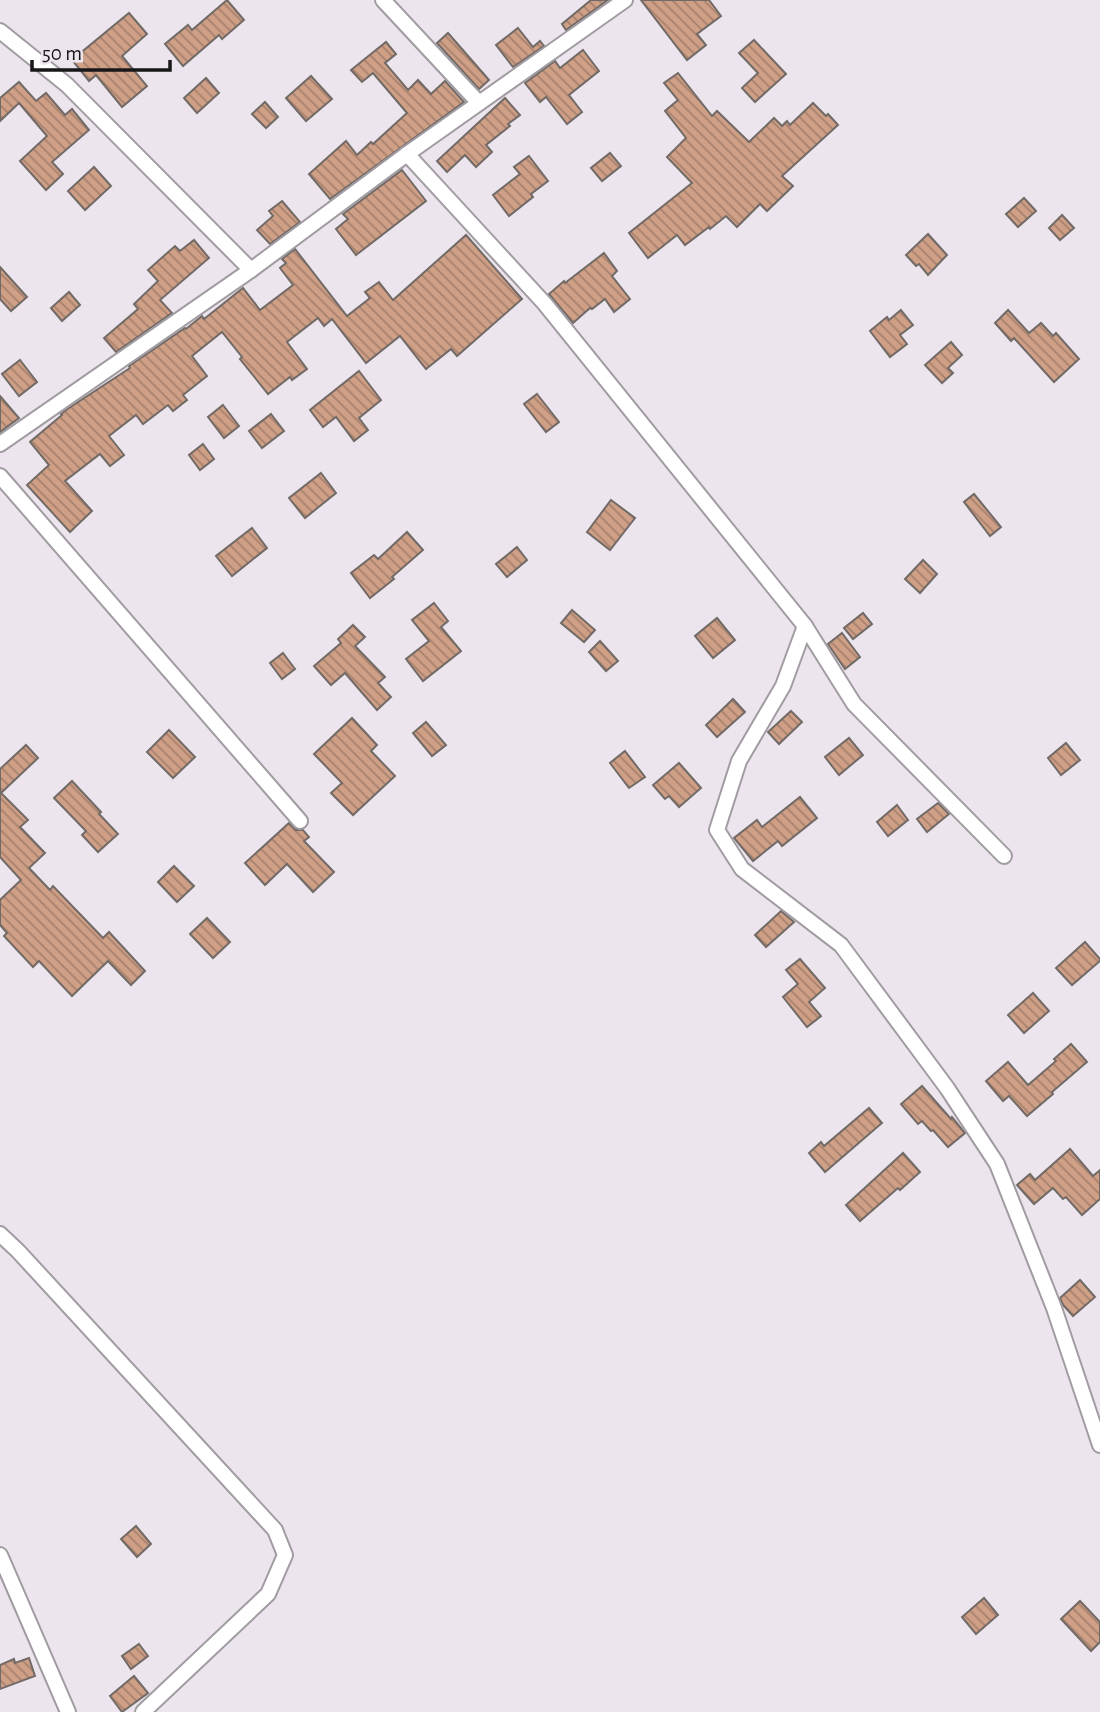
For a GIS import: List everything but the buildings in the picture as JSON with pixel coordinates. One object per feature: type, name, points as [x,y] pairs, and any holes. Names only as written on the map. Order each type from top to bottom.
[{"type":"street","points":[[383,0],[480,103]]},
{"type":"street","points":[[0,444],[251,270],[407,154],[625,0]]},
{"type":"street","points":[[0,31],[66,85],[251,270]]},
{"type":"street","points":[[407,154],[545,304],[804,626],[854,704],[1004,856]]},
{"type":"street","points":[[0,476],[300,821]]},
{"type":"street","points":[[804,626],[783,686],[739,761],[717,830],[742,869],[841,945],[947,1088],[997,1164],[1054,1308],[1100,1445]]},
{"type":"street","points":[[0,1234],[275,1530],[285,1555],[268,1594],[143,1712]]},
{"type":"street","points":[[0,1555],[68,1712]]}]
